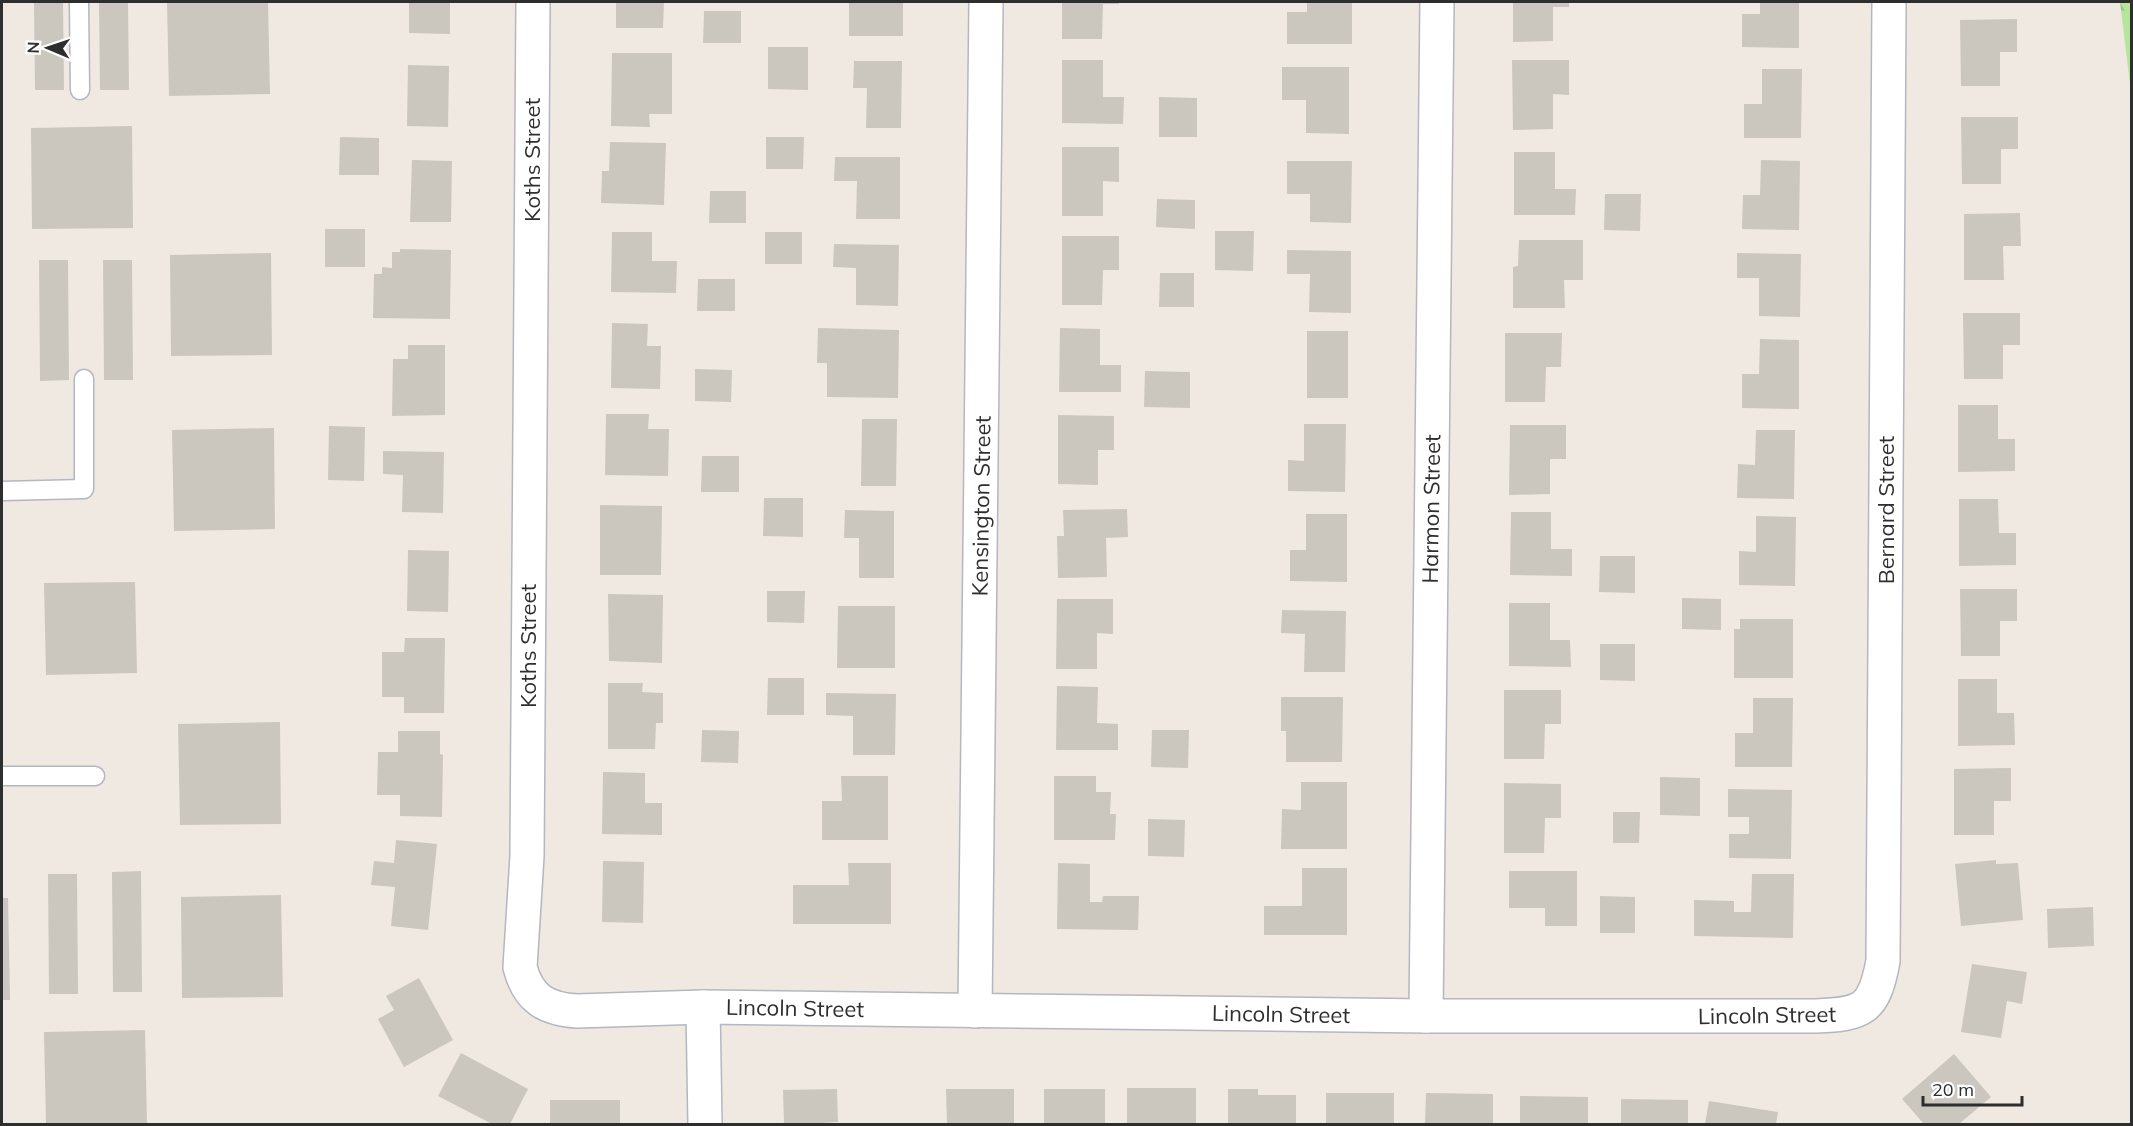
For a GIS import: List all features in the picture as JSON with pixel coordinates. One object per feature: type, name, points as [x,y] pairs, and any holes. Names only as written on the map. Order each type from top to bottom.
[{"type":"street","name":"Koths Street","points":[[533,2],[527,856],[520,967],[524,982],[533,996],[561,1010],[703,1007]]},
{"type":"street","name":"Kensington Street","points":[[975,1011],[986,2]]},
{"type":"street","name":"Harmon Street","points":[[1425,1016],[1437,2]]},
{"type":"street","name":"Bernard Street","points":[[1858,1011],[1870,1001],[1879,983],[1883,961],[1889,2]]},
{"type":"street","name":"Lincoln Street","points":[[703,1007],[1425,1016],[1816,1016],[1841,1015],[1858,1011]]},
{"type":"street","points":[[703,1007],[705,1125]]},
{"type":"lane","points":[[79,2],[80,90]]},
{"type":"lane","points":[[2,490],[84,489],[84,379]]},
{"type":"lane","points":[[2,776],[95,776]]},
{"type":"green space","points":[[2120,2],[2131,2],[2131,92]]},
{"type":"building","points":[[34,2],[63,2],[64,90],[35,90]]},
{"type":"building","points":[[99,2],[128,2],[129,90],[100,90]]},
{"type":"building","points":[[167,2],[268,2],[270,94],[169,96]]},
{"type":"building","points":[[409,2],[450,2],[450,34],[409,33]]},
{"type":"building","points":[[616,2],[664,2],[663,28],[616,28]]},
{"type":"building","points":[[849,2],[903,2],[903,36],[849,36]]},
{"type":"building","points":[[1062,2],[1119,2],[1119,4],[1103,4],[1102,39],[1062,39]]},
{"type":"building","points":[[1307,2],[1352,2],[1352,44],[1287,44],[1287,12],[1307,12]]},
{"type":"building","points":[[1513,2],[1569,2],[1569,7],[1553,7],[1553,41],[1513,42]]},
{"type":"building","points":[[1760,2],[1799,2],[1799,48],[1742,47],[1742,14],[1760,14]]},
{"type":"building","points":[[704,11],[741,11],[741,43],[703,43]]},
{"type":"building","points":[[2017,19],[2017,52],[2000,52],[2000,86],[1961,86],[1960,20]]},
{"type":"building","points":[[768,47],[808,47],[808,90],[768,89]]},
{"type":"building","points":[[612,53],[672,53],[672,114],[649,114],[650,127],[611,126]]},
{"type":"building","points":[[1062,60],[1103,60],[1103,97],[1124,97],[1123,124],[1062,123]]},
{"type":"building","points":[[1512,60],[1569,60],[1569,95],[1553,94],[1553,129],[1513,130]]},
{"type":"building","points":[[854,61],[902,61],[901,128],[866,128],[867,88],[853,88]]},
{"type":"building","points":[[408,65],[449,66],[448,127],[407,126]]},
{"type":"building","points":[[1282,67],[1349,67],[1349,134],[1306,133],[1306,100],[1282,100]]},
{"type":"building","points":[[1762,69],[1802,69],[1801,138],[1744,138],[1744,104],[1762,104]]},
{"type":"building","points":[[1159,97],[1197,98],[1197,137],[1159,137]]},
{"type":"building","points":[[1961,117],[2018,117],[2018,149],[2001,149],[2001,184],[1962,184]]},
{"type":"building","points":[[132,126],[133,228],[32,229],[31,128]]},
{"type":"building","points":[[340,137],[379,138],[379,175],[339,175]]},
{"type":"building","points":[[766,137],[804,137],[803,169],[766,169]]},
{"type":"building","points":[[610,142],[666,143],[664,205],[601,203],[602,171],[609,171]]},
{"type":"building","points":[[1062,147],[1119,147],[1119,182],[1103,181],[1103,216],[1062,216]]},
{"type":"building","points":[[1514,152],[1555,152],[1555,189],[1576,189],[1575,215],[1514,215]]},
{"type":"building","points":[[835,157],[900,157],[900,219],[856,219],[857,181],[834,181]]},
{"type":"building","points":[[412,160],[452,161],[451,222],[410,222]]},
{"type":"building","points":[[1761,160],[1800,161],[1799,230],[1742,229],[1743,195],[1760,195]]},
{"type":"building","points":[[1287,161],[1352,161],[1351,223],[1310,222],[1310,194],[1287,194]]},
{"type":"building","points":[[710,191],[746,191],[746,223],[709,223]]},
{"type":"building","points":[[1605,194],[1641,194],[1640,231],[1604,230]]},
{"type":"building","points":[[1157,199],[1195,200],[1195,229],[1156,227]]},
{"type":"building","points":[[2020,213],[2021,246],[2003,246],[2004,280],[1964,280],[1964,214]]},
{"type":"building","points":[[325,229],[365,229],[365,267],[325,267]]},
{"type":"building","points":[[1215,231],[1254,231],[1253,271],[1215,270]]},
{"type":"building","points":[[612,232],[652,232],[652,261],[677,261],[676,293],[611,292]]},
{"type":"building","points":[[765,232],[802,232],[802,264],[765,264]]},
{"type":"building","points":[[1062,236],[1119,236],[1119,270],[1103,270],[1102,305],[1062,305]]},
{"type":"building","points":[[1519,240],[1583,240],[1583,280],[1564,280],[1565,308],[1513,308],[1513,267],[1518,266]]},
{"type":"building","points":[[834,244],[899,245],[898,306],[856,305],[856,268],[833,267]]},
{"type":"building","points":[[400,249],[451,250],[450,319],[373,318],[374,274],[382,274],[382,267],[392,268],[392,252],[400,252]]},
{"type":"building","points":[[1287,250],[1351,251],[1351,313],[1309,312],[1310,274],[1287,274]]},
{"type":"building","points":[[271,253],[272,355],[171,356],[170,255]]},
{"type":"building","points":[[1737,253],[1801,254],[1800,317],[1759,316],[1759,278],[1737,278]]},
{"type":"building","points":[[39,260],[68,260],[69,380],[40,381]]},
{"type":"building","points":[[103,260],[132,260],[133,380],[104,380]]},
{"type":"building","points":[[1160,273],[1194,273],[1194,307],[1159,307]]},
{"type":"building","points":[[698,279],[735,279],[735,311],[697,311]]},
{"type":"building","points":[[1963,313],[2020,313],[2020,345],[2003,345],[2003,379],[1964,379]]},
{"type":"building","points":[[612,323],[648,324],[647,346],[661,346],[660,389],[611,388]]},
{"type":"building","points":[[818,328],[899,330],[898,398],[827,397],[827,363],[817,363]]},
{"type":"building","points":[[1060,328],[1100,329],[1100,365],[1121,365],[1121,392],[1059,392]]},
{"type":"building","points":[[1307,331],[1348,331],[1348,398],[1307,398]]},
{"type":"building","points":[[1505,333],[1562,333],[1561,367],[1546,367],[1545,402],[1505,402]]},
{"type":"building","points":[[1760,339],[1799,340],[1799,409],[1742,408],[1742,374],[1759,374]]},
{"type":"building","points":[[408,345],[445,345],[445,415],[392,416],[393,359],[408,359]]},
{"type":"building","points":[[695,369],[732,370],[731,402],[695,401]]},
{"type":"building","points":[[1145,371],[1190,372],[1190,408],[1144,407]]},
{"type":"building","points":[[1958,405],[1998,405],[1998,439],[2015,439],[2015,471],[1958,472]]},
{"type":"building","points":[[606,414],[649,414],[648,429],[669,429],[668,476],[605,475]]},
{"type":"building","points":[[1058,415],[1114,416],[1114,450],[1098,450],[1098,485],[1058,484]]},
{"type":"building","points":[[862,419],[897,419],[896,486],[861,486]]},
{"type":"building","points":[[1304,424],[1346,424],[1345,492],[1288,491],[1288,460],[1304,461]]},
{"type":"building","points":[[1510,425],[1566,425],[1566,459],[1550,459],[1550,494],[1509,495]]},
{"type":"building","points":[[329,426],[365,427],[364,481],[328,480]]},
{"type":"building","points":[[274,428],[275,529],[174,531],[172,430]]},
{"type":"building","points":[[1756,430],[1795,430],[1794,499],[1737,498],[1738,464],[1755,465]]},
{"type":"building","points":[[383,451],[444,452],[443,513],[402,512],[403,475],[383,474]]},
{"type":"building","points":[[702,456],[739,456],[739,492],[701,492]]},
{"type":"building","points":[[764,498],[803,498],[803,537],[763,536]]},
{"type":"building","points":[[1959,499],[1998,499],[1999,533],[2016,533],[2016,565],[1959,566]]},
{"type":"building","points":[[600,505],[662,506],[661,575],[600,575]]},
{"type":"building","points":[[1127,509],[1128,537],[1106,538],[1107,577],[1058,578],[1057,536],[1064,536],[1063,510]]},
{"type":"building","points":[[845,510],[894,511],[894,578],[859,578],[859,538],[844,538]]},
{"type":"building","points":[[1511,512],[1551,512],[1551,549],[1572,549],[1572,576],[1510,575]]},
{"type":"building","points":[[1306,514],[1347,514],[1347,582],[1290,581],[1290,550],[1306,550]]},
{"type":"building","points":[[1756,516],[1796,517],[1795,586],[1739,585],[1739,551],[1756,552]]},
{"type":"building","points":[[408,550],[449,551],[448,612],[407,611]]},
{"type":"building","points":[[1600,556],[1635,556],[1635,593],[1599,592]]},
{"type":"building","points":[[135,582],[137,673],[46,675],[44,583]]},
{"type":"building","points":[[1960,589],[2017,589],[2017,621],[2000,621],[2000,656],[1961,656]]},
{"type":"building","points":[[767,591],[805,591],[804,623],[767,622]]},
{"type":"building","points":[[608,594],[663,595],[662,663],[609,661]]},
{"type":"building","points":[[1682,598],[1721,599],[1721,630],[1682,629]]},
{"type":"building","points":[[1057,599],[1113,599],[1113,634],[1097,633],[1097,669],[1056,669]]},
{"type":"building","points":[[1509,603],[1550,603],[1550,640],[1570,640],[1571,667],[1509,666]]},
{"type":"building","points":[[838,606],[895,606],[895,668],[837,668]]},
{"type":"building","points":[[1282,610],[1346,611],[1345,672],[1304,672],[1305,634],[1281,633]]},
{"type":"building","points":[[1740,619],[1793,619],[1793,678],[1734,678],[1734,629],[1740,629]]},
{"type":"building","points":[[405,638],[445,638],[444,713],[404,713],[404,697],[382,697],[382,652],[404,652]]},
{"type":"building","points":[[1600,644],[1635,644],[1635,681],[1600,680]]},
{"type":"building","points":[[768,678],[804,678],[804,715],[767,715]]},
{"type":"building","points":[[1958,679],[1997,679],[1997,713],[2014,713],[2015,745],[1958,746]]},
{"type":"building","points":[[608,683],[643,683],[642,692],[663,693],[663,723],[656,723],[655,749],[608,749]]},
{"type":"building","points":[[1057,686],[1098,687],[1097,723],[1118,724],[1118,750],[1056,750]]},
{"type":"building","points":[[1504,690],[1561,690],[1561,724],[1545,724],[1544,759],[1504,759]]},
{"type":"building","points":[[826,693],[896,694],[895,755],[853,755],[853,716],[826,715]]},
{"type":"building","points":[[1281,697],[1343,697],[1342,762],[1286,762],[1286,731],[1281,731]]},
{"type":"building","points":[[1753,698],[1793,698],[1792,767],[1735,767],[1735,733],[1753,733]]},
{"type":"building","points":[[280,722],[281,824],[180,825],[178,724]]},
{"type":"building","points":[[702,730],[739,731],[738,763],[701,762]]},
{"type":"building","points":[[1152,730],[1189,730],[1188,768],[1151,767]]},
{"type":"building","points":[[398,731],[440,731],[440,754],[443,755],[442,817],[400,816],[400,795],[377,795],[378,752],[398,752]]},
{"type":"building","points":[[2011,768],[2011,801],[1994,801],[1994,835],[1954,835],[1954,769]]},
{"type":"building","points":[[603,772],[645,773],[645,803],[662,803],[662,835],[602,834]]},
{"type":"building","points":[[841,776],[888,776],[888,840],[822,840],[822,801],[842,801]]},
{"type":"building","points":[[1054,776],[1096,776],[1096,792],[1111,792],[1110,814],[1116,814],[1115,840],[1054,840]]},
{"type":"building","points":[[1660,777],[1700,778],[1700,816],[1660,815]]},
{"type":"building","points":[[1301,782],[1347,782],[1347,849],[1281,849],[1282,809],[1301,810]]},
{"type":"building","points":[[1504,783],[1561,784],[1561,818],[1545,818],[1544,853],[1504,853]]},
{"type":"building","points":[[1728,789],[1792,790],[1791,859],[1729,858],[1729,834],[1749,834],[1749,817],[1728,817]]},
{"type":"building","points":[[1613,812],[1640,812],[1639,843],[1613,843]]},
{"type":"building","points":[[1148,819],[1185,820],[1184,857],[1148,856]]},
{"type":"building","points":[[396,840],[437,844],[428,930],[391,926],[395,887],[371,885],[374,861],[394,863]]},
{"type":"building","points":[[1996,860],[1996,864],[2018,863],[2023,920],[1961,926],[1955,864]]},
{"type":"building","points":[[603,861],[644,862],[643,923],[602,922]]},
{"type":"building","points":[[848,863],[891,863],[891,924],[793,924],[793,885],[849,885]]},
{"type":"building","points":[[1058,863],[1090,864],[1090,902],[1102,902],[1103,896],[1139,896],[1138,930],[1057,929]]},
{"type":"building","points":[[1302,868],[1347,868],[1347,935],[1264,935],[1264,906],[1302,906]]},
{"type":"building","points":[[141,871],[142,992],[113,992],[112,872]]},
{"type":"building","points":[[1509,871],[1577,871],[1577,926],[1545,926],[1545,908],[1509,908]]},
{"type":"building","points":[[48,874],[77,874],[78,994],[49,994]]},
{"type":"building","points":[[1752,874],[1794,874],[1793,938],[1694,936],[1694,900],[1734,901],[1734,912],[1751,912]]},
{"type":"building","points":[[281,895],[283,997],[182,998],[181,897]]},
{"type":"building","points":[[1600,896],[1635,897],[1635,933],[1600,933]]},
{"type":"building","points":[[2,898],[8,898],[10,1000],[2,1000]]},
{"type":"building","points":[[2093,907],[2094,946],[2048,948],[2047,909]]},
{"type":"building","points":[[1972,964],[2027,972],[2022,1004],[2007,1001],[2001,1038],[1961,1032]]},
{"type":"building","points":[[419,978],[453,1040],[404,1067],[378,1019],[394,1010],[386,996]]},
{"type":"building","points":[[145,1030],[147,1124],[46,1124],[44,1032]]},
{"type":"building","points":[[461,1053],[528,1089],[510,1124],[492,1124],[438,1096]]},
{"type":"building","points":[[1954,1054],[1991,1097],[1959,1124],[1924,1124],[1902,1099]]},
{"type":"building","points":[[1127,1088],[1196,1088],[1196,1124],[1127,1124]]},
{"type":"building","points":[[837,1089],[838,1122],[784,1124],[783,1090]]},
{"type":"building","points":[[946,1089],[1014,1089],[1014,1124],[947,1124]]},
{"type":"building","points":[[1044,1089],[1105,1089],[1105,1124],[1044,1124]]},
{"type":"building","points":[[1228,1089],[1258,1089],[1258,1095],[1296,1095],[1296,1124],[1228,1124]]},
{"type":"building","points":[[1326,1093],[1394,1093],[1394,1124],[1326,1124]]},
{"type":"building","points":[[1426,1093],[1493,1094],[1493,1124],[1425,1124]]},
{"type":"building","points":[[1520,1096],[1588,1097],[1588,1124],[1520,1124]]},
{"type":"building","points":[[1621,1099],[1688,1100],[1688,1124],[1621,1124]]},
{"type":"building","points":[[550,1100],[620,1100],[620,1124],[550,1124]]},
{"type":"building","points":[[1709,1101],[1778,1112],[1776,1124],[1705,1124]]}]
